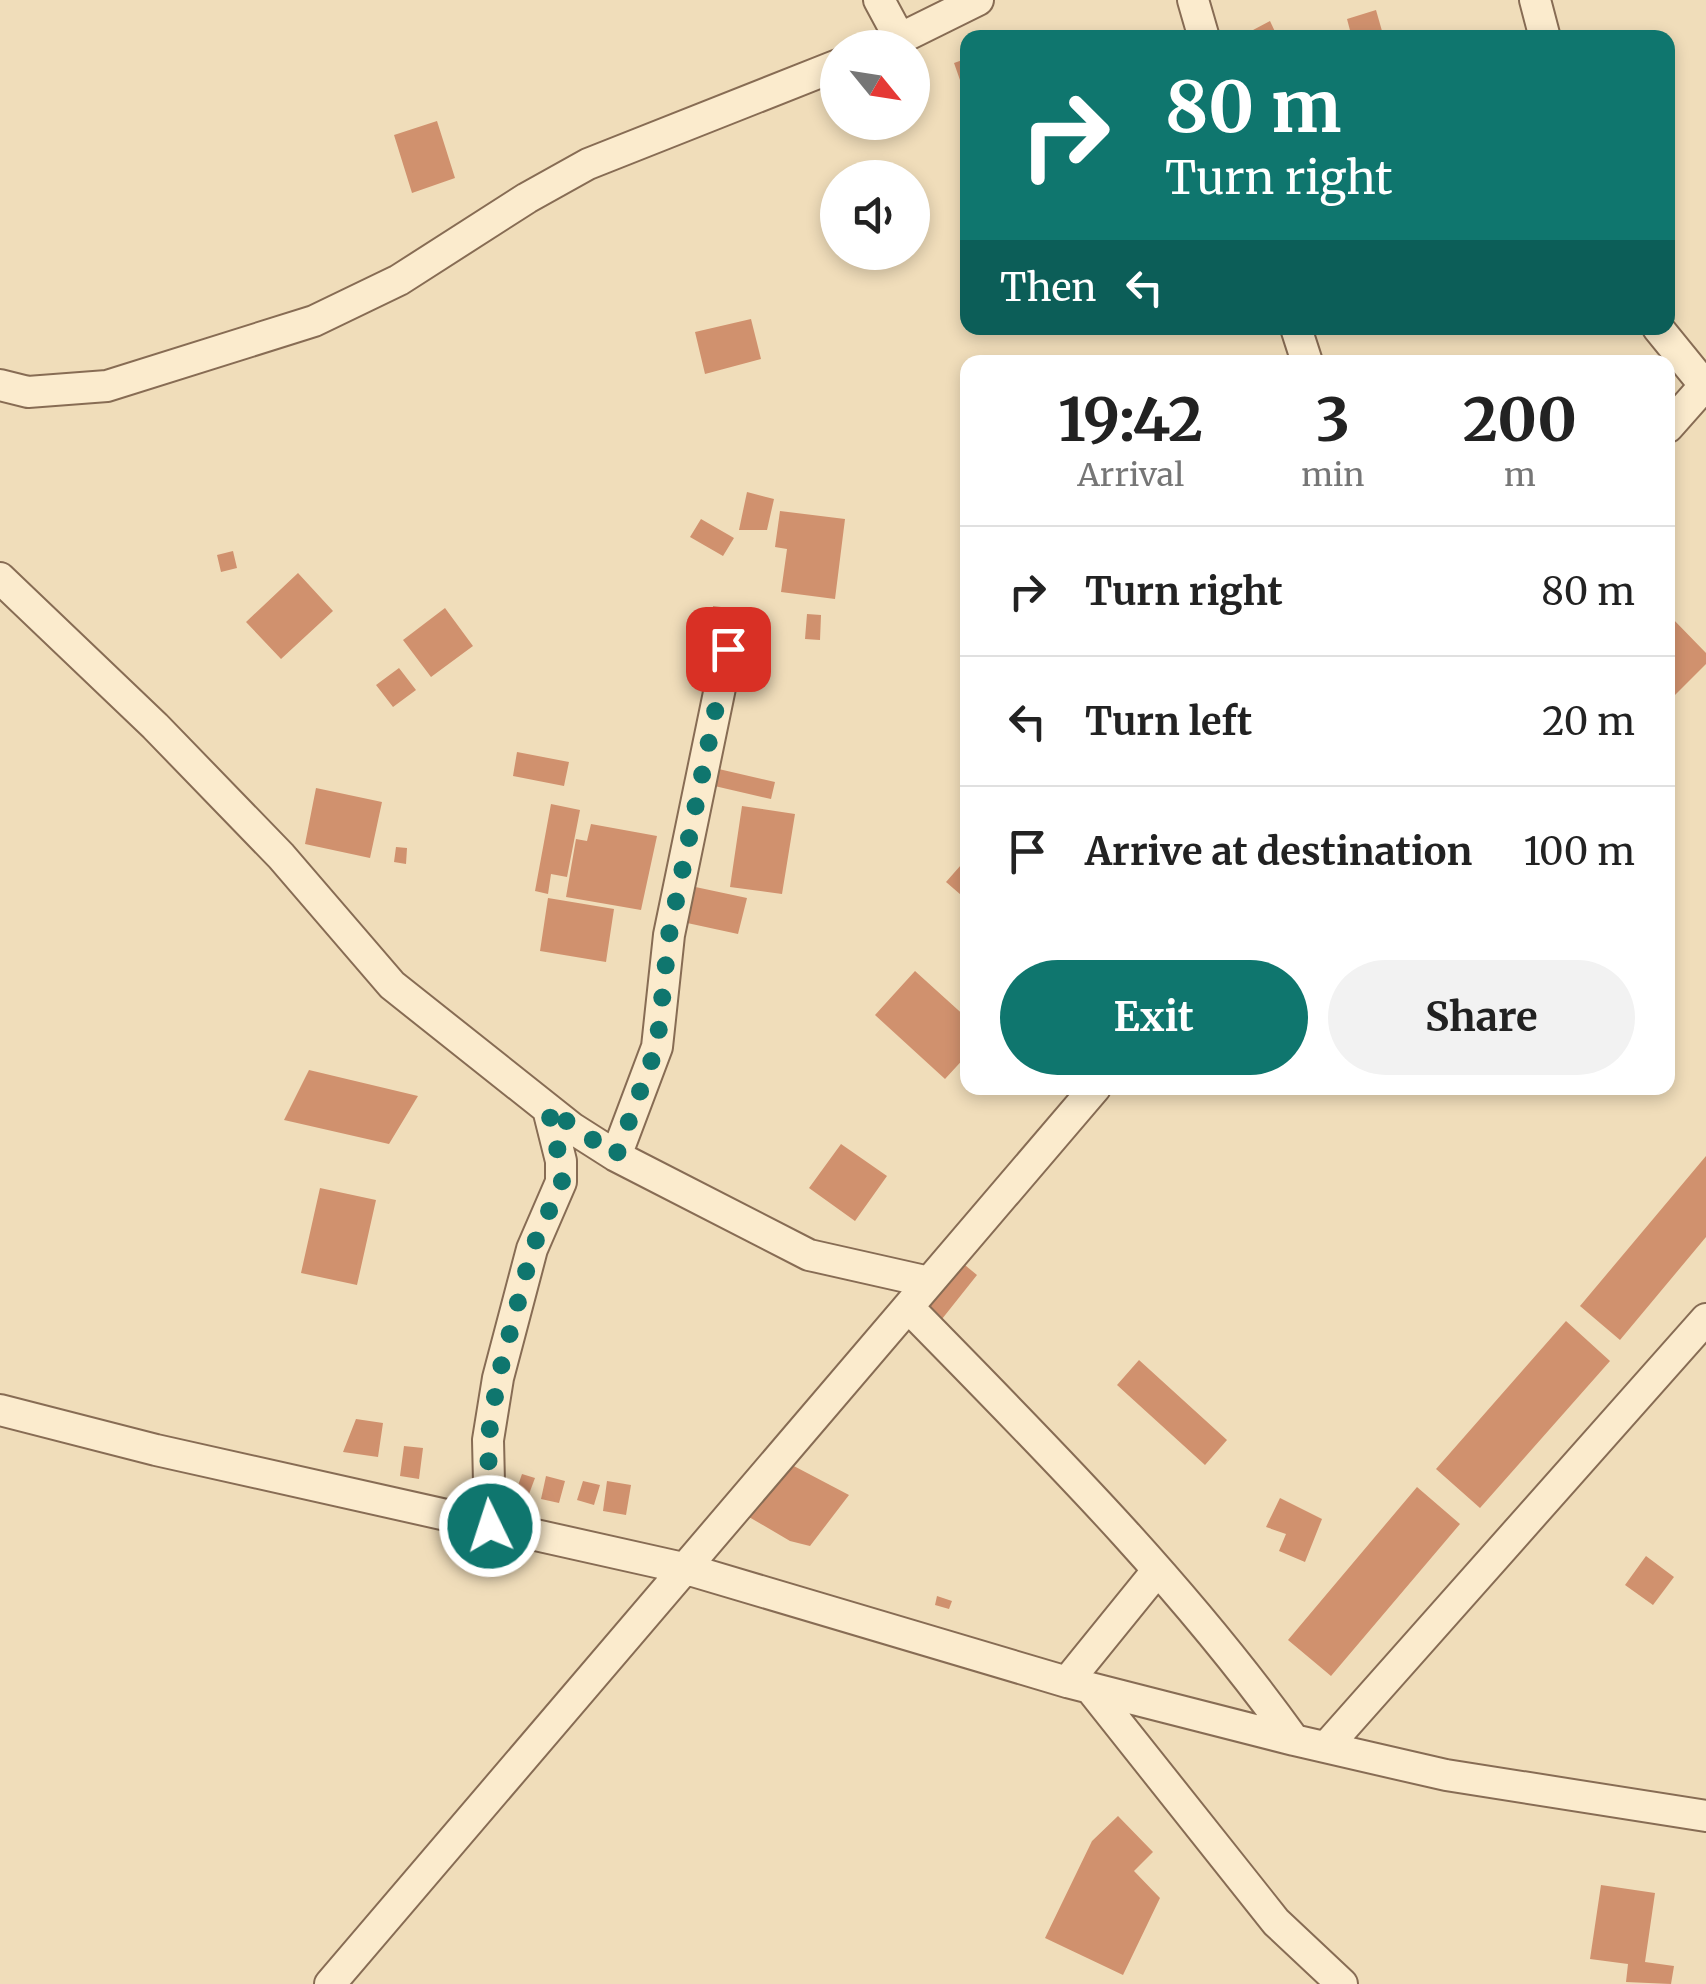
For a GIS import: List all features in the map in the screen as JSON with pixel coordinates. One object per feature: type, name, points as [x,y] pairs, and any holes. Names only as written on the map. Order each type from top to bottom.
[{"type":"street","points":[[879,0],[887,30]]},
{"type":"street","points":[[917,30],[978,0]]},
{"type":"street","points":[[1193,0],[1202,30]]},
{"type":"street","points":[[1535,0],[1544,30]]},
{"type":"street","points":[[0,385],[28,392],[107,386],[314,321],[400,280],[527,198],[588,164],[820,73]]},
{"type":"street","points":[[1664,335],[1705,385],[1675,420]]},
{"type":"street","points":[[0,578],[156,726],[256,830],[392,985],[548,1108],[616,1156],[809,1255],[929,1282]]},
{"type":"street","points":[[616,1156],[657,1046],[669,935],[728,649]]},
{"type":"street","points":[[330,1984],[1090,1095]]},
{"type":"street","points":[[490,1526],[488,1440],[498,1378],[532,1249],[562,1182],[548,1108]]},
{"type":"street","points":[[908,1306],[1093,1496],[1243,1668],[1294,1740]]},
{"type":"street","points":[[1328,1746],[1706,1319]]},
{"type":"street","points":[[0,1410],[156,1450],[683,1568],[1079,1685],[1294,1740],[1446,1775],[1705,1814]]},
{"type":"street","points":[[1079,1685],[1158,1571]]},
{"type":"street","points":[[1079,1685],[1276,1922],[1342,1984]]},
{"type":"building","points":[[1376,10],[1382,30],[1350,30],[1347,19]]},
{"type":"building","points":[[1270,21],[1274,30],[1253,30]]},
{"type":"building","points":[[437,121],[455,178],[412,193],[394,135]]},
{"type":"building","points":[[751,319],[761,359],[705,374],[695,332]]},
{"type":"building","points":[[747,492],[774,499],[767,530],[739,530]]},
{"type":"building","points":[[780,511],[845,519],[835,599],[781,592],[787,549],[775,547]]},
{"type":"building","points":[[701,519],[734,538],[723,556],[690,537]]},
{"type":"building","points":[[233,551],[237,568],[221,572],[217,555]]},
{"type":"building","points":[[298,573],[333,611],[281,659],[246,622]]},
{"type":"building","points":[[713,606],[721,607],[721,625],[712,625]]},
{"type":"building","points":[[445,608],[473,646],[431,677],[403,640]]},
{"type":"building","points":[[740,609],[766,618],[763,636],[731,630]]},
{"type":"building","points":[[807,614],[821,615],[820,640],[805,639]]},
{"type":"building","points":[[1675,621],[1706,653],[1706,664],[1675,695]]},
{"type":"building","points":[[399,668],[416,690],[393,707],[376,685]]},
{"type":"building","points":[[517,752],[569,762],[564,786],[513,776]]},
{"type":"building","points":[[710,767],[775,782],[771,799],[706,784]]},
{"type":"building","points":[[316,788],[382,802],[370,858],[305,844]]},
{"type":"building","points":[[551,804],[580,810],[567,877],[551,874],[548,894],[535,891]]},
{"type":"building","points":[[742,806],[795,814],[782,894],[730,887]]},
{"type":"building","points":[[591,824],[657,836],[641,910],[566,897],[576,839],[587,841]]},
{"type":"building","points":[[396,847],[407,848],[406,864],[394,862]]},
{"type":"building","points":[[960,866],[960,894],[946,882]]},
{"type":"building","points":[[686,885],[747,898],[738,934],[678,921]]},
{"type":"building","points":[[548,898],[614,909],[606,962],[540,951]]},
{"type":"building","points":[[915,971],[960,1012],[960,1063],[945,1079],[875,1015]]},
{"type":"building","points":[[309,1070],[418,1096],[389,1144],[284,1120]]},
{"type":"building","points":[[841,1144],[887,1176],[855,1221],[809,1188]]},
{"type":"building","points":[[1706,1156],[1706,1237],[1620,1340],[1580,1306]]},
{"type":"building","points":[[320,1188],[376,1200],[357,1285],[301,1273]]},
{"type":"building","points":[[960,1261],[977,1275],[942,1319],[924,1305]]},
{"type":"building","points":[[1566,1321],[1610,1361],[1480,1508],[1436,1469]]},
{"type":"building","points":[[1139,1360],[1227,1440],[1205,1465],[1117,1385]]},
{"type":"building","points":[[356,1419],[383,1423],[378,1457],[343,1452]]},
{"type":"building","points":[[404,1446],[423,1448],[419,1479],[400,1476]]},
{"type":"building","points":[[790,1464],[849,1495],[810,1546],[790,1541],[749,1517]]},
{"type":"building","points":[[522,1474],[535,1478],[526,1502],[514,1497]]},
{"type":"building","points":[[546,1476],[565,1481],[559,1503],[541,1499]]},
{"type":"building","points":[[583,1481],[600,1485],[594,1505],[577,1500]]},
{"type":"building","points":[[607,1481],[631,1485],[626,1515],[603,1511]]},
{"type":"building","points":[[1417,1487],[1460,1524],[1331,1676],[1288,1640]]},
{"type":"building","points":[[1280,1498],[1322,1519],[1305,1562],[1279,1551],[1286,1534],[1266,1527]]},
{"type":"building","points":[[1646,1556],[1674,1577],[1653,1605],[1625,1585]]},
{"type":"building","points":[[937,1596],[952,1601],[949,1609],[935,1605]]},
{"type":"building","points":[[1118,1816],[1153,1852],[1134,1871],[1160,1898],[1123,1975],[1045,1938],[1092,1841]]},
{"type":"building","points":[[1601,1885],[1655,1893],[1645,1962],[1674,1966],[1671,1984],[1626,1982],[1628,1964],[1590,1959]]},
{"type":"route","points":[[490,1526],[488,1440],[498,1378],[532,1249],[562,1182],[548,1108],[616,1156],[657,1046],[669,935],[728,649]]}]
